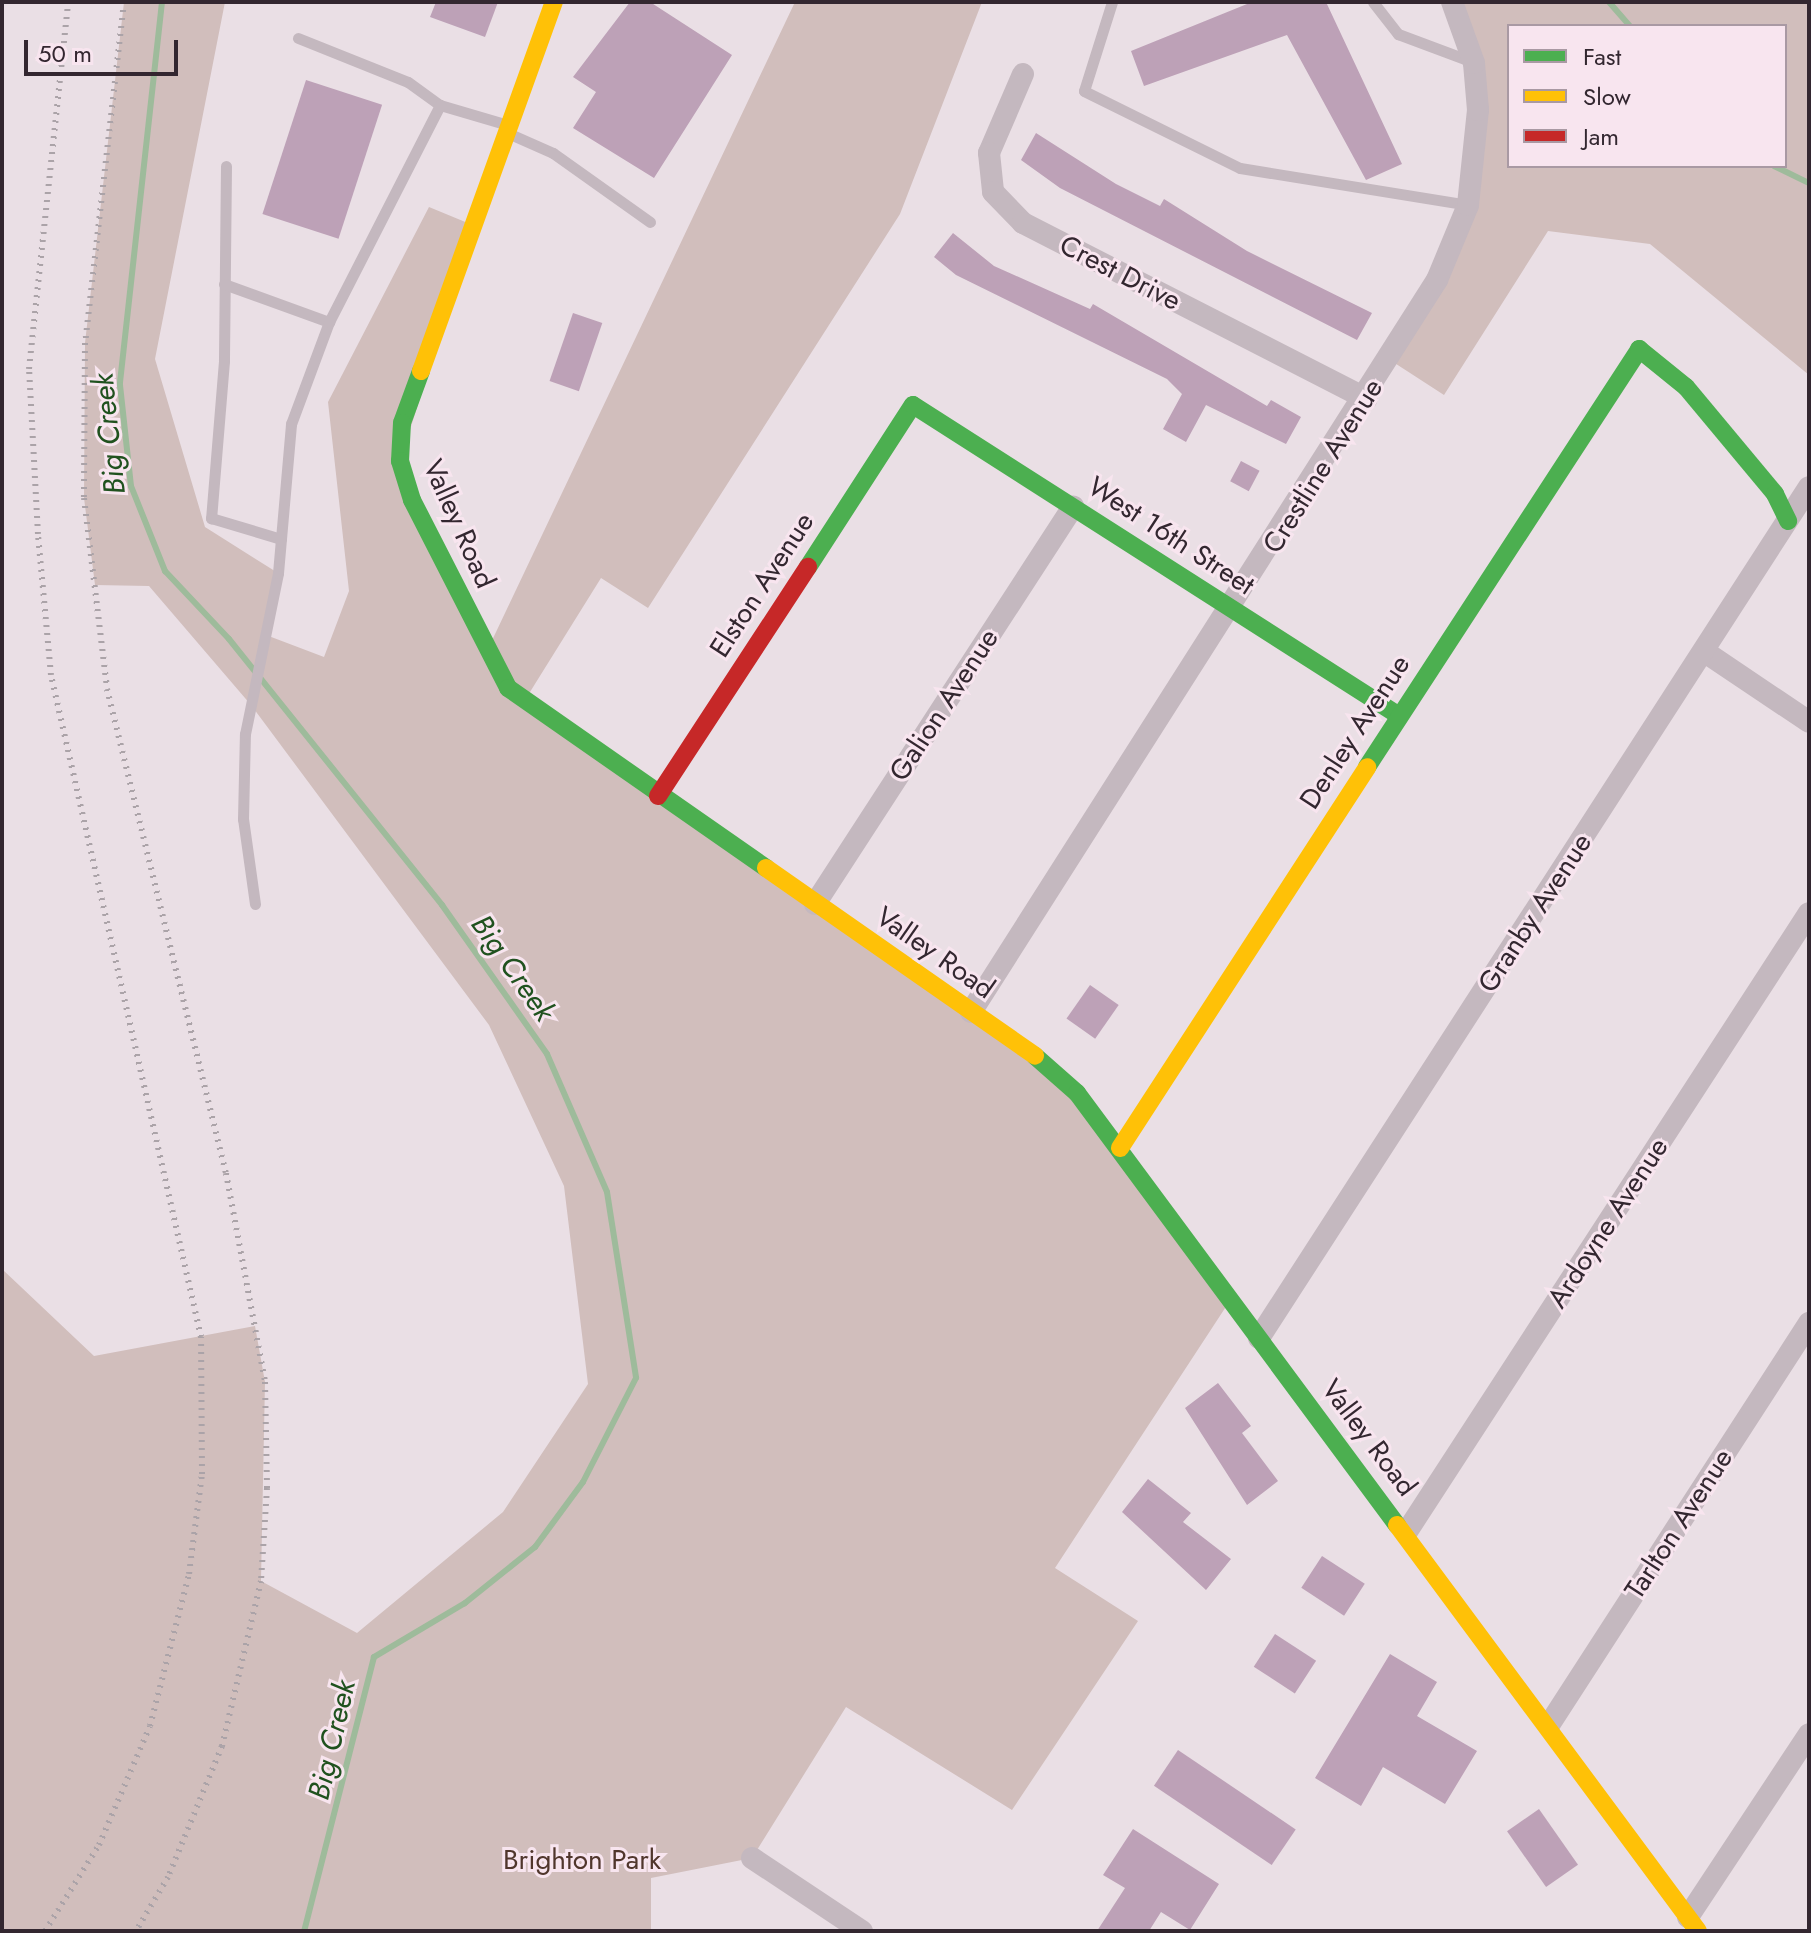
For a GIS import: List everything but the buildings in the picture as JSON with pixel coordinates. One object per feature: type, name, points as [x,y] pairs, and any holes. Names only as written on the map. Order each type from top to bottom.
[{"type":"street","name":"Valley Road","points":[[554,2],[511,130],[402,423],[400,461],[412,500],[508,688],[658,796],[1046,1063],[1120,1148],[1693,1924]]},
{"type":"street","name":"Crestline Avenue","points":[[971,1012],[1367,399],[1437,280],[1468,205],[1478,110],[1474,63],[1452,2]]},
{"type":"street","name":"Crest Drive","points":[[1023,74],[989,153],[993,192],[1023,223],[1367,399]]},
{"type":"street","name":"Denley Avenue","points":[[1120,1148],[1398,715],[1639,349],[1686,387],[1775,494],[1788,521]]},
{"type":"street","name":"Elston Avenue","points":[[658,796],[913,405]]},
{"type":"street","name":"West 16th Street","points":[[913,405],[1398,715]]},
{"type":"street","name":"Granby Avenue","points":[[1259,1338],[1809,487]]},
{"type":"street","name":"Galion Avenue","points":[[815,904],[1073,506]]},
{"type":"street","points":[[1705,652],[1809,722]]},
{"type":"street","name":"Ardoyne Avenue","points":[[1406,1533],[1809,913]]},
{"type":"street","name":"Tarlton Avenue","points":[[1549,1725],[1809,1323]]},
{"type":"street","points":[[1693,1924],[1809,1734]]},
{"type":"street","points":[[752,1858],[862,1931]]},
{"type":"lane","points":[[1112,2],[1084,91],[1240,168],[1468,205]]},
{"type":"lane","points":[[1373,2],[1398,34],[1474,63]]},
{"type":"lane","points":[[298,38],[408,82],[440,105],[511,130],[553,153],[650,222]]},
{"type":"lane","points":[[255,904],[243,819],[245,734],[266,636],[281,539],[291,424],[329,322],[440,105]]},
{"type":"lane","points":[[226,166],[224,284],[211,518],[281,539]]},
{"type":"lane","points":[[224,284],[329,322]]},
{"type":"green space","name":"Brighton Park","points":[[124,2],[225,2],[155,359],[205,527],[278,573],[266,635],[324,657],[349,591],[328,402],[429,207],[475,226],[400,461],[487,651],[795,2],[982,2],[900,214],[648,608],[601,578],[525,700],[1046,1063],[1231,1299],[1055,1568],[1138,1621],[1012,1810],[846,1707],[752,1858],[651,1878],[651,1931],[2,1931],[2,1269],[94,1356],[255,1326],[265,1382],[261,1581],[357,1633],[503,1512],[588,1384],[564,1186],[489,1025],[251,705],[149,586],[95,585],[84,498],[85,343]]},
{"type":"green space","points":[[1452,2],[1809,2],[1809,375],[1650,244],[1548,231],[1444,395],[1390,360],[1468,204],[1478,110]]},
{"type":"waterway","name":"Big Creek","points":[[162,2],[120,385],[131,486],[165,571],[229,639],[442,905],[547,1054],[607,1192],[636,1378],[583,1482],[535,1547],[465,1603],[374,1657],[304,1931]]},
{"type":"waterway","points":[[1609,2],[1628,24]]},
{"type":"waterway","points":[[1778,168],[1809,183]]},
{"type":"railway","points":[[45,1931],[99,1845],[150,1726],[189,1574],[202,1474],[201,1337],[51,675],[38,534],[29,369],[68,2]]},
{"type":"railway","points":[[124,2],[85,343],[84,498],[107,689],[226,1173],[265,1382],[267,1488],[261,1581],[222,1746],[168,1877],[136,1931]]},
{"type":"traffic: fast","points":[[1367,767],[1639,349],[1686,387],[1775,494],[1788,521]]},
{"type":"traffic: fast","points":[[421,371],[402,423],[400,461],[412,500],[508,688],[766,868]]},
{"type":"traffic: fast","points":[[808,567],[913,405],[1398,715]]},
{"type":"traffic: fast","points":[[1035,1056],[1077,1093],[1397,1525]]},
{"type":"traffic: slow","points":[[421,371],[554,2]]},
{"type":"traffic: slow","points":[[1120,1148],[1367,767]]},
{"type":"traffic: slow","points":[[766,868],[1035,1056]]},
{"type":"traffic: slow","points":[[1397,1525],[1698,1931]]},
{"type":"traffic: jam","points":[[658,796],[808,567]]}]
